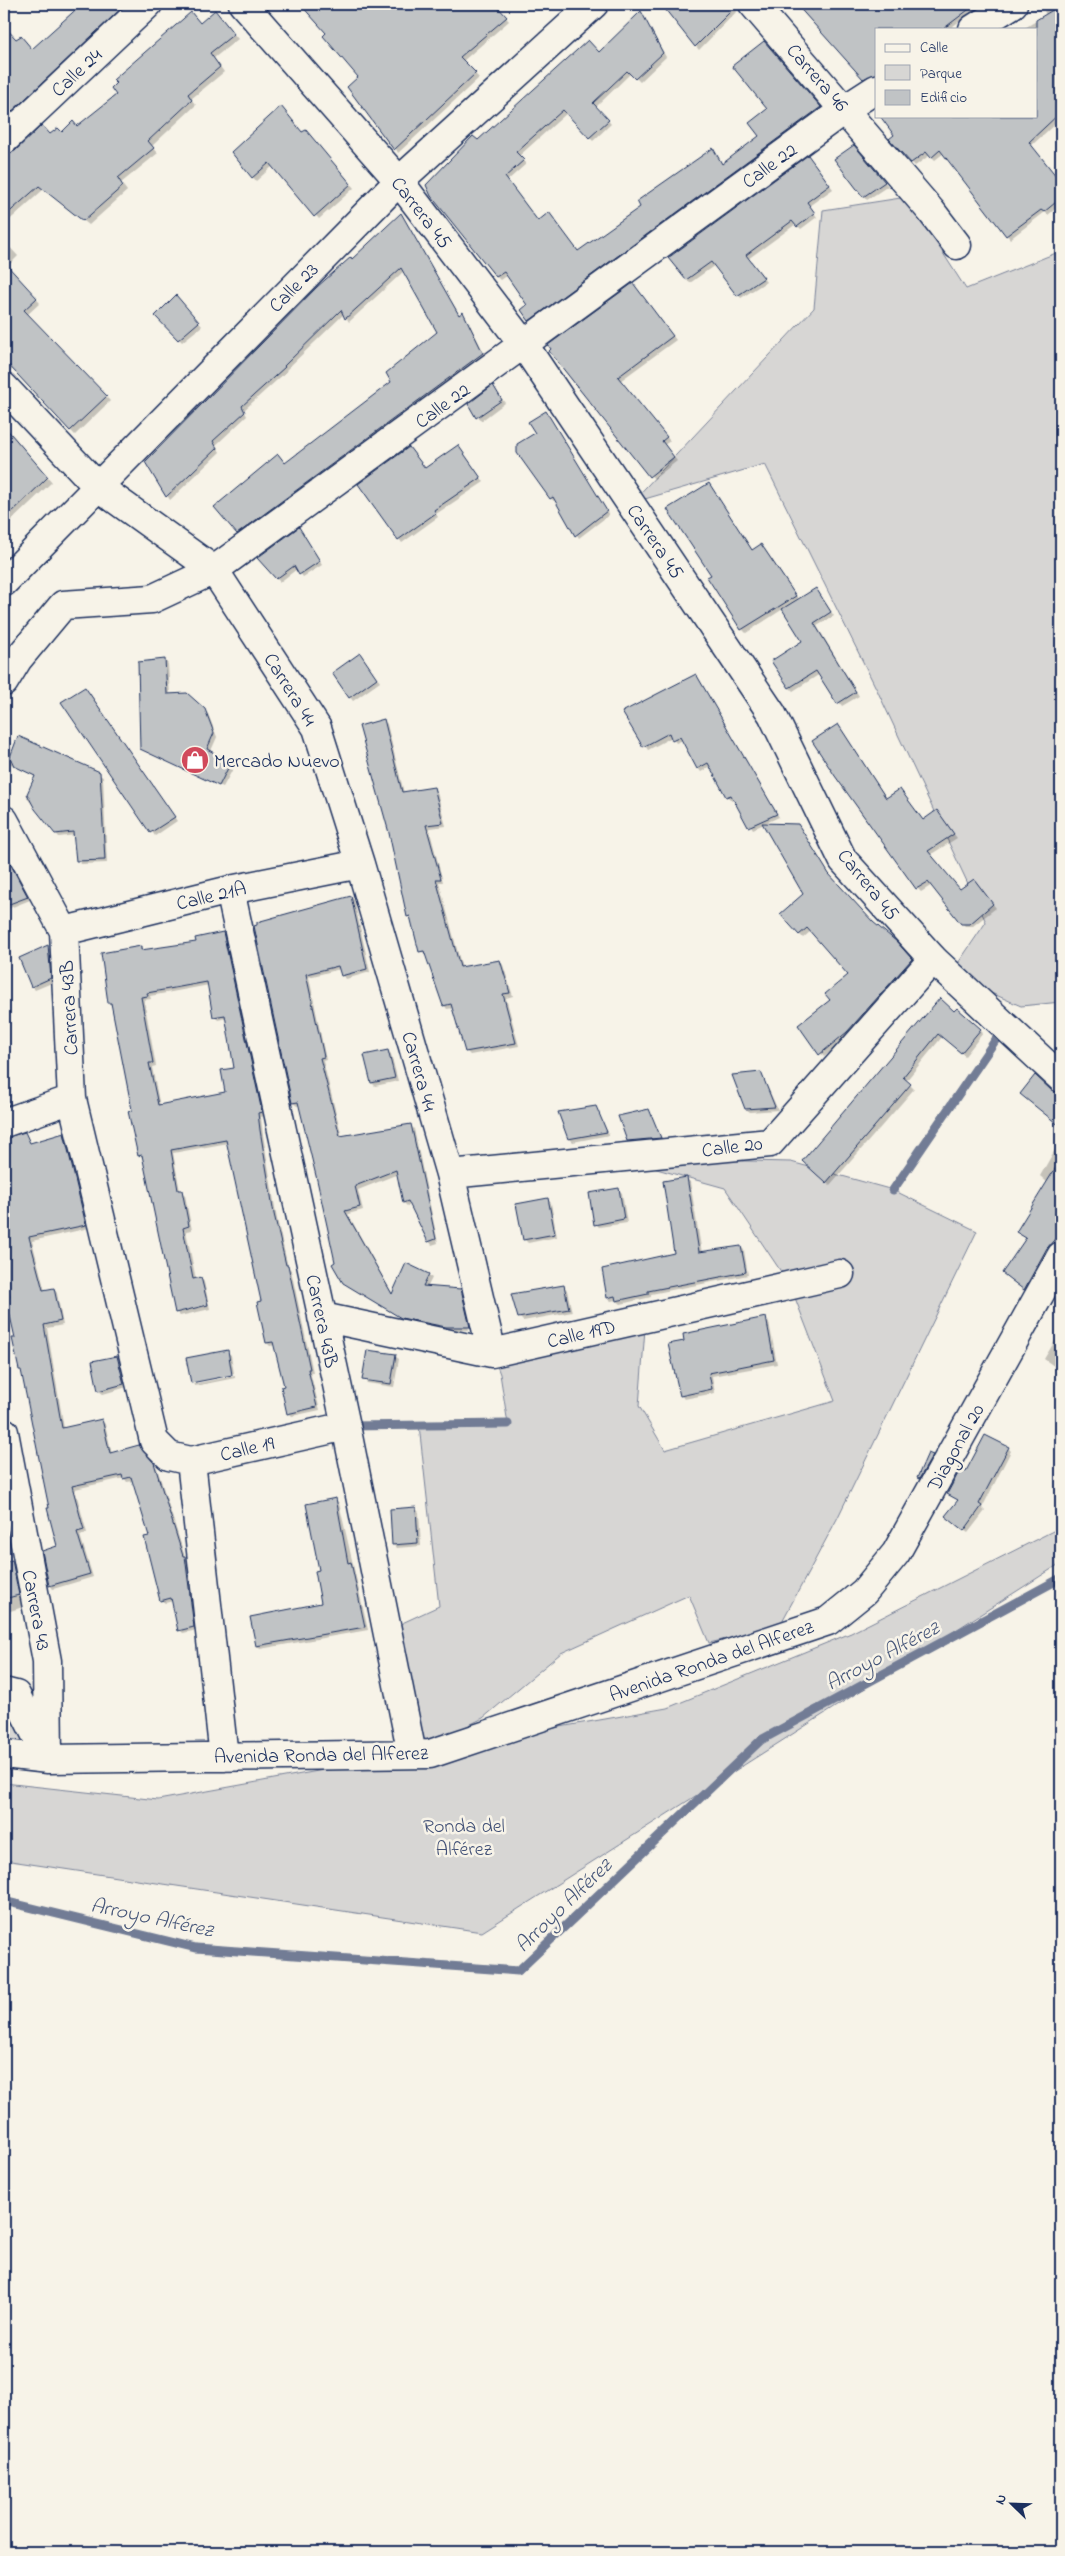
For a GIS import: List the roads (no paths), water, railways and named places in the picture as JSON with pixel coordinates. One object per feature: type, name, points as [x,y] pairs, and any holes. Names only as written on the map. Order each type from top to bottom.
[{"type":"street","name":"Calle 24","points":[[4,140],[148,4]]},
{"type":"street","name":"Carrera 45","points":[[243,4],[399,181],[524,345],[772,714],[843,860],[933,959],[1061,1078]]},
{"type":"street","name":"Calle 23","points":[[4,582],[399,181],[594,4]]},
{"type":"street","name":"Carrera 46","points":[[753,4],[845,109],[931,211],[957,245]]},
{"type":"street","points":[[975,28],[1012,4]]},
{"type":"street","name":"Calle 22","points":[[4,682],[18,658],[63,605],[152,599],[214,570],[845,109],[875,90]]},
{"type":"street","name":"Carrera 44","points":[[4,388],[97,486],[214,570],[317,728],[360,864],[450,1174],[492,1353]]},
{"type":"street","name":"Carrera 43B","points":[[4,820],[64,931],[72,1100],[154,1441],[170,1456],[191,1461]]},
{"type":"street","name":"Calle 21A","points":[[64,931],[230,890],[360,864]]},
{"type":"street","name":"Carrera 43B","points":[[230,890],[346,1426],[412,1754]]},
{"type":"street","name":"Calle 20","points":[[450,1174],[770,1143],[933,959]]},
{"type":"street","points":[[4,1123],[72,1100]]},
{"type":"street","name":"Diagonal 20","points":[[828,1621],[864,1592],[896,1554],[1061,1256]]},
{"type":"street","name":"Calle 19D","points":[[322,1317],[492,1353],[840,1274]]},
{"type":"street","name":"Calle 19","points":[[191,1461],[346,1426]]},
{"type":"street","name":"Carrera 43","points":[[4,1432],[47,1661],[48,1759]]},
{"type":"street","points":[[191,1461],[224,1757]]},
{"type":"street","name":"Avenida Ronda del Alferez","points":[[4,1754],[48,1759],[430,1754],[828,1621]]},
{"type":"street","points":[[4,1692],[16,1695],[48,1759]]},
{"type":"waterway","points":[[893,1190],[1003,1029]]},
{"type":"waterway","points":[[349,1426],[508,1424]]},
{"type":"waterway","name":"Arroyo Alférez","points":[[4,1901],[196,1948],[518,1971],[761,1740],[1061,1578]]},
{"type":"place","name":"Mercado Nuevo","points":[[195,760]]},
{"type":"park label","name":"Ronda del Alférez","points":[[464,1836]]}]
